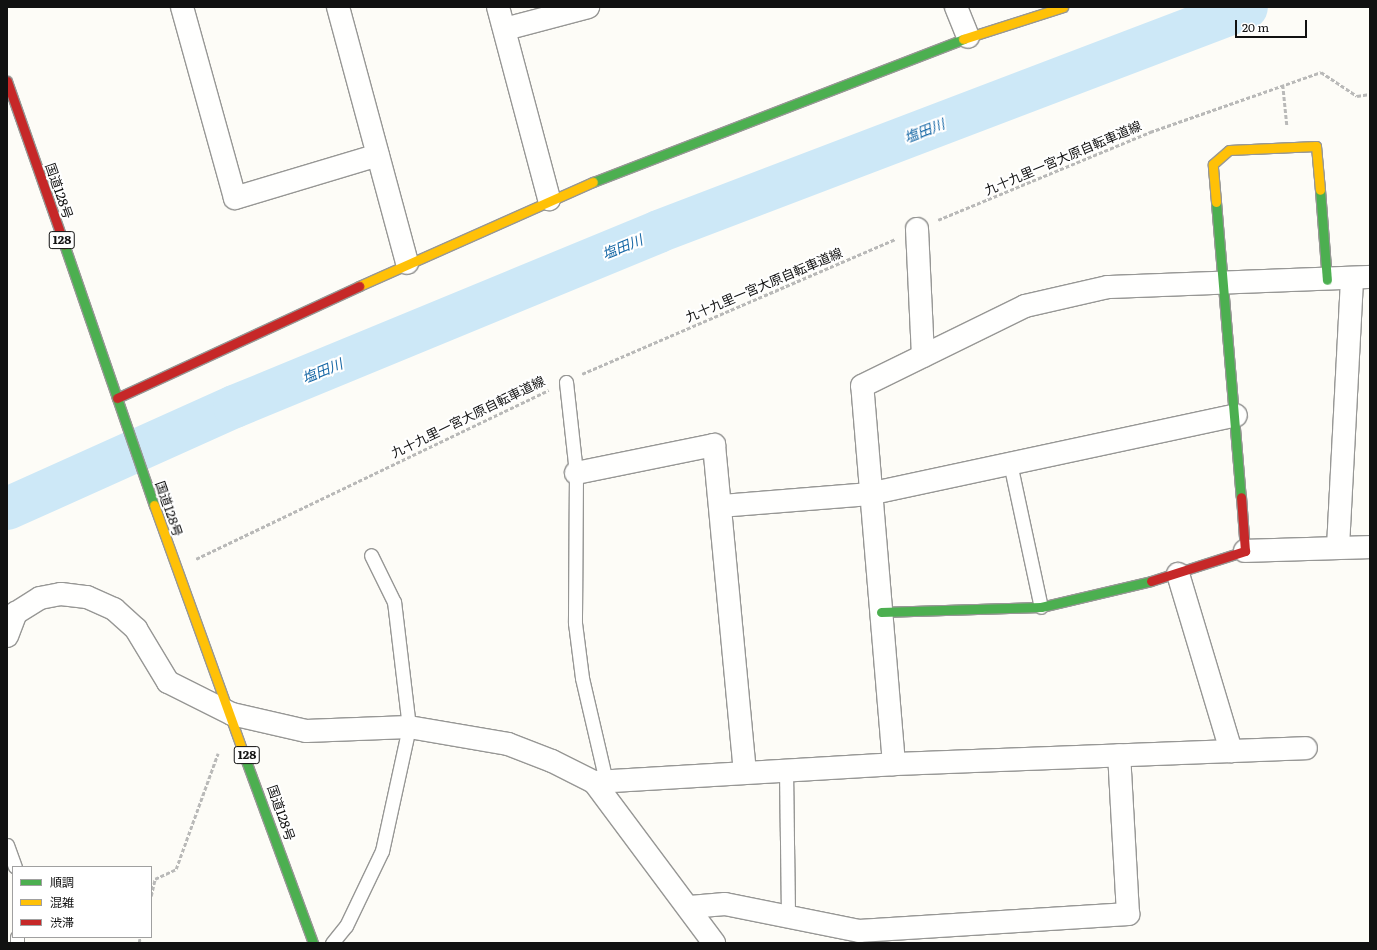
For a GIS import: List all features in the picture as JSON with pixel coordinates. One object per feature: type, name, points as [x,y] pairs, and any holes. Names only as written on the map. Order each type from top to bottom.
[{"type":"main road","points":[[117,398],[407,263],[549,199],[968,37],[1063,7]]},
{"type":"main road","name":"国道128号","points":[[7,81],[176,568],[232,714],[313,943]]},
{"type":"main road","points":[[881,612],[1041,607],[1178,574],[1245,551],[1236,415],[1213,164],[1229,150],[1316,146],[1327,280]]},
{"type":"street","points":[[182,7],[235,198],[378,156]]},
{"type":"street","points":[[338,7],[407,263]]},
{"type":"street","points":[[498,7],[549,199]]},
{"type":"street","points":[[505,29],[588,7]]},
{"type":"street","points":[[956,7],[968,37]]},
{"type":"street","points":[[917,229],[924,356]]},
{"type":"street","points":[[894,764],[869,494],[862,386],[1025,306],[1108,287],[1225,285],[1361,278],[1338,547]]},
{"type":"street","points":[[721,506],[869,494],[1236,415]]},
{"type":"street","points":[[576,473],[714,445],[745,771]]},
{"type":"street","points":[[1245,551],[1370,547]]},
{"type":"street","points":[[1178,574],[1231,751]]},
{"type":"street","points":[[7,636],[16,613],[40,598],[61,594],[87,597],[114,609],[136,629],[168,682],[232,714],[306,731],[409,727],[508,744],[600,781],[745,771],[894,764],[1306,748]]},
{"type":"street","points":[[690,907],[725,904],[788,920],[859,931],[1128,914],[1120,755]]},
{"type":"street","points":[[600,781],[714,943]]},
{"type":"lane","points":[[566,382],[576,473],[575,623],[582,678],[600,781]]},
{"type":"lane","points":[[1010,463],[1041,607]]},
{"type":"lane","points":[[332,943],[346,926],[382,851],[409,727],[394,602],[371,555]]},
{"type":"lane","points":[[786,770],[788,920]]},
{"type":"lane","points":[[7,845],[15,866]]},
{"type":"path","name":"九十九里一宮大原自転車道線","points":[[176,568],[566,382],[917,229],[1150,132],[1321,72],[1357,96],[1370,94]]},
{"type":"path","points":[[1283,85],[1290,148]]},
{"type":"path","points":[[152,892],[155,879],[176,869],[219,751]]},
{"type":"waterway","name":"塩田川","points":[[7,508],[234,406],[658,231],[1246,7]]},
{"type":"traffic: fast","points":[[593,182],[963,39]]},
{"type":"traffic: fast","points":[[1320,190],[1327,280]]},
{"type":"traffic: fast","points":[[1216,202],[1241,497]]},
{"type":"traffic: fast","points":[[64,244],[154,505]]},
{"type":"traffic: fast","points":[[881,612],[1041,607],[1151,581]]},
{"type":"traffic: fast","points":[[245,758],[313,943]]},
{"type":"traffic: slow","points":[[963,39],[1063,7]]},
{"type":"traffic: slow","points":[[1216,202],[1213,164],[1229,150],[1316,146],[1320,190]]},
{"type":"traffic: slow","points":[[359,286],[593,182]]},
{"type":"traffic: slow","points":[[154,505],[245,758]]},
{"type":"traffic: jam","points":[[7,81],[64,244]]},
{"type":"traffic: jam","points":[[117,398],[359,286]]},
{"type":"traffic: jam","points":[[1151,581],[1245,551],[1241,497]]}]
